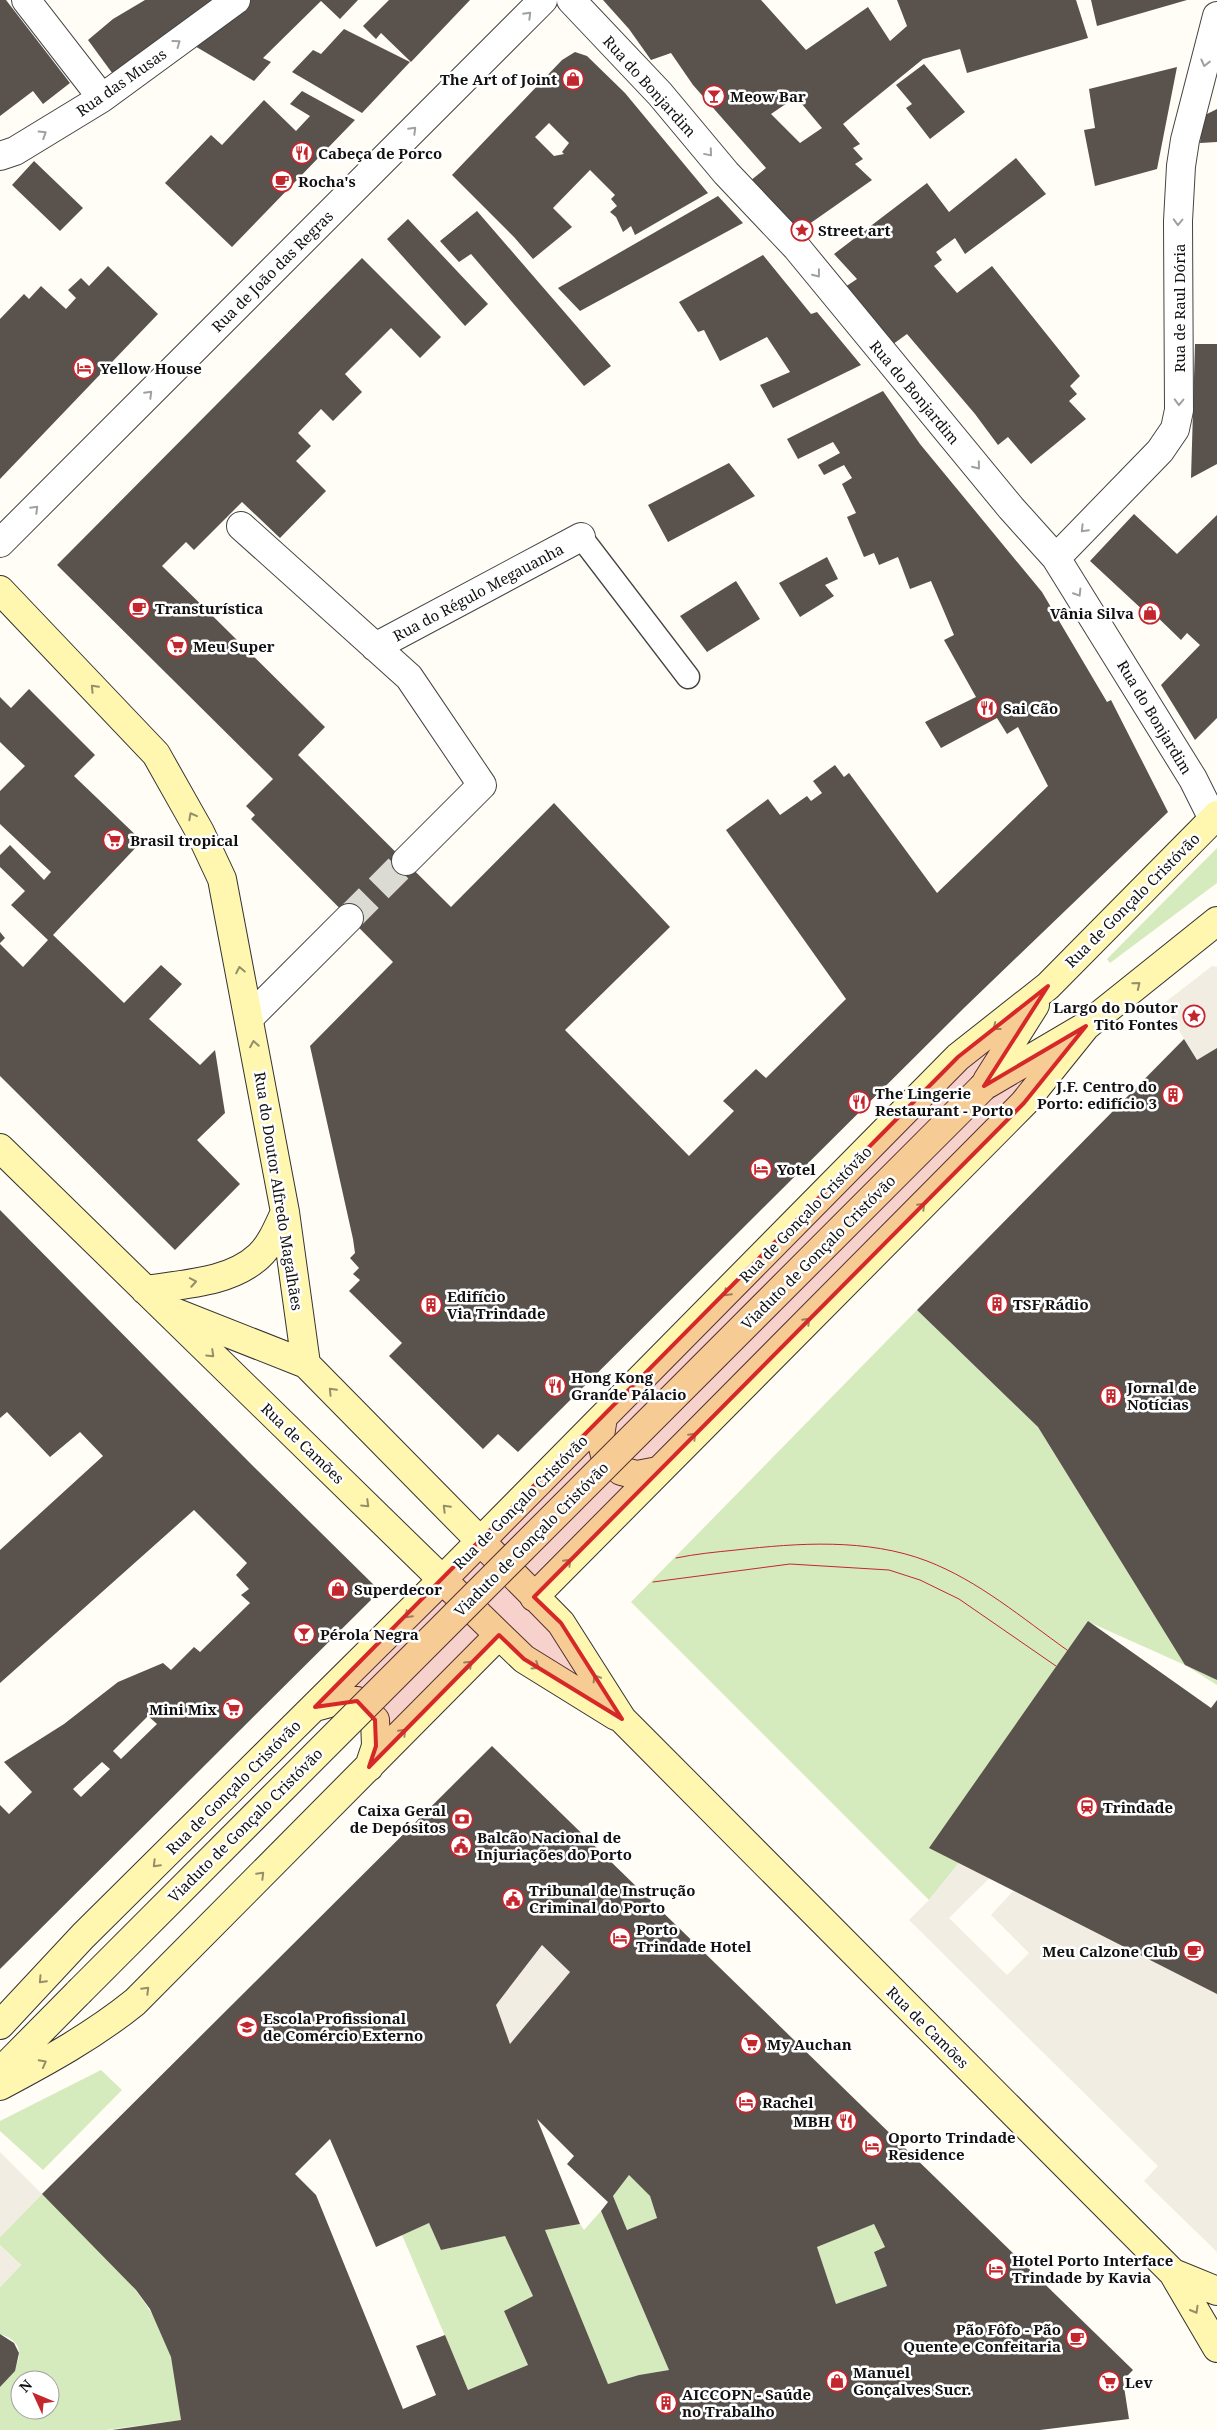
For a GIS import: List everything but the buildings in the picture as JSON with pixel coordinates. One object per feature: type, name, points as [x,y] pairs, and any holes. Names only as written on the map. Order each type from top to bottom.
[{"type":"main road","name":"Rua do Doutor Alfredo Magalhães","points":[[0,590],[156,754],[180,794],[222,879],[285,1212],[306,1364]]},
{"type":"main road","name":"Rua de Gonçalo Cristóvão","points":[[0,2025],[83,1936],[480,1542],[958,1057],[1048,986],[1215,817]]},
{"type":"main road","points":[[984,1086],[1086,1026],[1217,921]]},
{"type":"main road","name":"Rua de Gonçalo Cristóvão","points":[[984,1086],[1048,986]]},
{"type":"main road","points":[[534,1597],[1024,1103],[1086,1026]]},
{"type":"main road","name":"Viaduto de Gonçalo Cristóvão","points":[[79,1992],[984,1086]]},
{"type":"main road","name":"Rua de Camões","points":[[0,1148],[524,1659],[622,1719]]},
{"type":"main road","points":[[154,1299],[240,1271],[260,1255],[285,1212]]},
{"type":"main road","points":[[154,1299],[306,1364]]},
{"type":"main road","name":"Rua de Camões","points":[[306,1364],[561,1623],[622,1719],[1173,2273],[1217,2348]]},
{"type":"main road","points":[[604,1417],[600,1436],[605,1455],[621,1470],[629,1473],[638,1475],[658,1471]]},
{"type":"main road","points":[[0,2086],[61,2054],[110,2022],[135,2002],[499,1636]]},
{"type":"main road","points":[[315,1706],[337,1701],[357,1702],[374,1720],[376,1746],[369,1767]]},
{"type":"main road","points":[[0,2046],[79,1992]]},
{"type":"main road","points":[[0,2072],[79,1992]]},
{"type":"main road","points":[[1173,2273],[1217,2291]]},
{"type":"street","points":[[26,0],[102,98]]},
{"type":"street","name":"Rua das Musas","points":[[0,156],[15,151],[102,98],[236,0]]},
{"type":"street","name":"Rua de João das Regras","points":[[0,543],[543,0]]},
{"type":"street","name":"Rua do Bonjardim","points":[[571,0],[660,94],[726,173],[797,248],[1011,508],[1056,558],[1215,817]]},
{"type":"street","name":"Rua de Raul Dória","points":[[1056,558],[1160,451],[1175,429],[1179,410],[1178,221],[1182,166],[1186,140],[1217,16]]},
{"type":"street","name":"Rua do Régulo Megauanha","points":[[241,526],[409,678],[482,785],[406,861]]},
{"type":"street","name":"Rua do Régulo Megauanha","points":[[375,647],[581,536]]},
{"type":"street","points":[[249,1018],[349,918]]},
{"type":"lane","points":[[581,536],[688,676]]},
{"type":"highlighted area","points":[[1048,986],[984,1086],[1086,1026],[1024,1103],[534,1597],[561,1623],[622,1719],[524,1659],[499,1635],[369,1767],[376,1746],[375,1720],[357,1701],[315,1707],[958,1057]]},
{"type":"green space","points":[[1217,848],[1217,883],[1110,963],[1107,959]]},
{"type":"green space","points":[[917,1310],[1038,1427],[1185,1665],[1091,1623],[1211,1708],[1217,1852],[1030,1790],[958,1864],[929,1900],[631,1602]]},
{"type":"green space","points":[[1185,1665],[1217,1680],[1217,1685]]},
{"type":"green space","points":[[101,2070],[122,2090],[43,2170],[0,2131],[0,2121]]},
{"type":"green space","points":[[629,2175],[650,2196],[657,2218],[627,2230],[613,2196]]},
{"type":"green space","points":[[42,2194],[117,2268],[150,2311],[162,2333],[171,2356],[181,2420],[106,2430],[0,2430],[0,2387],[10,2375],[10,2420],[60,2420],[60,2370],[14,2370],[19,2358],[19,2351],[17,2345],[0,2334],[0,2287],[21,2265],[0,2245],[0,2237]]},
{"type":"green space","points":[[601,2211],[669,2370],[639,2375],[608,2384],[545,2230],[580,2224],[584,2230]]},
{"type":"green space","points":[[429,2223],[441,2250],[505,2236],[533,2296],[504,2311],[528,2365],[468,2390],[402,2235]]},
{"type":"green space","points":[[874,2224],[885,2247],[874,2252],[887,2286],[836,2304],[817,2247]]},
{"type":"shaded area","name":"Largo do Doutor Tito Fontes","points":[[1212,966],[1217,967],[1217,1048],[1197,1060],[1163,1004]]},
{"type":"shaded area","points":[[1030,1790],[1012,1856],[949,1918],[1007,1975],[1029,1953],[991,1915],[1013,1891],[1217,1994],[1217,2252],[1144,2181],[1158,2166],[909,1920],[929,1900],[958,1864]]},
{"type":"shaded area","points":[[542,1945],[570,1972],[510,2044],[496,2005]]},
{"type":"shaded area","points":[[0,2152],[42,2194],[0,2237]]},
{"type":"shaded area","points":[[0,2245],[21,2265],[0,2287]]},
{"type":"tunnel","points":[[349,918],[406,861]]},
{"type":"tram line","points":[[676,1558],[706,1553],[808,1544],[857,1546],[904,1554],[927,1561],[964,1579],[1000,1601],[1067,1650]]},
{"type":"tram line","points":[[653,1582],[790,1564],[889,1570],[920,1580],[959,1599],[1056,1666]]},
{"type":"place","name":"The Art of Joint","points":[[573,79]]},
{"type":"place","name":"Meow Bar","points":[[714,96]]},
{"type":"place","name":"Cabeça de Porco","points":[[302,153]]},
{"type":"place","name":"Rocha's","points":[[282,181]]},
{"type":"place","name":"Street art","points":[[802,230]]},
{"type":"place","name":"Yellow House","points":[[84,368]]},
{"type":"place","name":"Transturística","points":[[139,608]]},
{"type":"place","name":"Vânia Silva","points":[[1150,613]]},
{"type":"place","name":"Meu Super","points":[[177,646]]},
{"type":"place","name":"Sai Cão","points":[[987,708]]},
{"type":"place","name":"Brasil tropical","points":[[114,840]]},
{"type":"place","name":"Largo do Doutor Tito Fontes","points":[[1194,1016]]},
{"type":"place","name":"J.F. Centro do Porto: edifício 3","points":[[1173,1095]]},
{"type":"place","name":"The Lingerie Restaurant - Porto","points":[[859,1102]]},
{"type":"place","name":"Yotel","points":[[761,1169]]},
{"type":"place","name":"TSF Rádio","points":[[997,1304]]},
{"type":"place","name":"Edifício Via Trindade","points":[[431,1305]]},
{"type":"place","name":"Hong Kong Grande Pálacio","points":[[555,1386]]},
{"type":"place","name":"Jornal de Notícias","points":[[1111,1396]]},
{"type":"place","name":"Superdecor","points":[[338,1589]]},
{"type":"place","name":"Pérola Negra","points":[[304,1634]]},
{"type":"place","name":"Mini Mix","points":[[233,1709]]},
{"type":"place","name":"Trindade","points":[[1087,1807]]},
{"type":"place","name":"Caixa Geral de Depósitos","points":[[462,1819]]},
{"type":"place","name":"Balcão Nacional de Injuriações do Porto","points":[[461,1846]]},
{"type":"place","name":"Tribunal de Instrução Criminal do Porto","points":[[513,1899]]},
{"type":"place","name":"Porto Trindade Hotel","points":[[620,1938]]},
{"type":"place","name":"Meu Calzone Club","points":[[1194,1951]]},
{"type":"place","name":"Escola Profissional de Comércio Externo","points":[[247,2027]]},
{"type":"place","name":"My Auchan","points":[[751,2044]]},
{"type":"place","name":"Rachel","points":[[746,2102]]},
{"type":"place","name":"MBH","points":[[846,2121]]},
{"type":"place","name":"Oporto Trindade Residence","points":[[872,2146]]},
{"type":"place","name":"Hotel Porto Interface Trindade by Kavia","points":[[996,2269]]},
{"type":"place","name":"Pão Fôfo - Pão Quente e Confeitaria","points":[[1077,2338]]},
{"type":"place","name":"Manuel Gonçalves Sucr.","points":[[837,2381]]},
{"type":"place","name":"Lev","points":[[1109,2382]]},
{"type":"place","name":"AICCOPN - Saúde no Trabalho","points":[[666,2403]]}]
